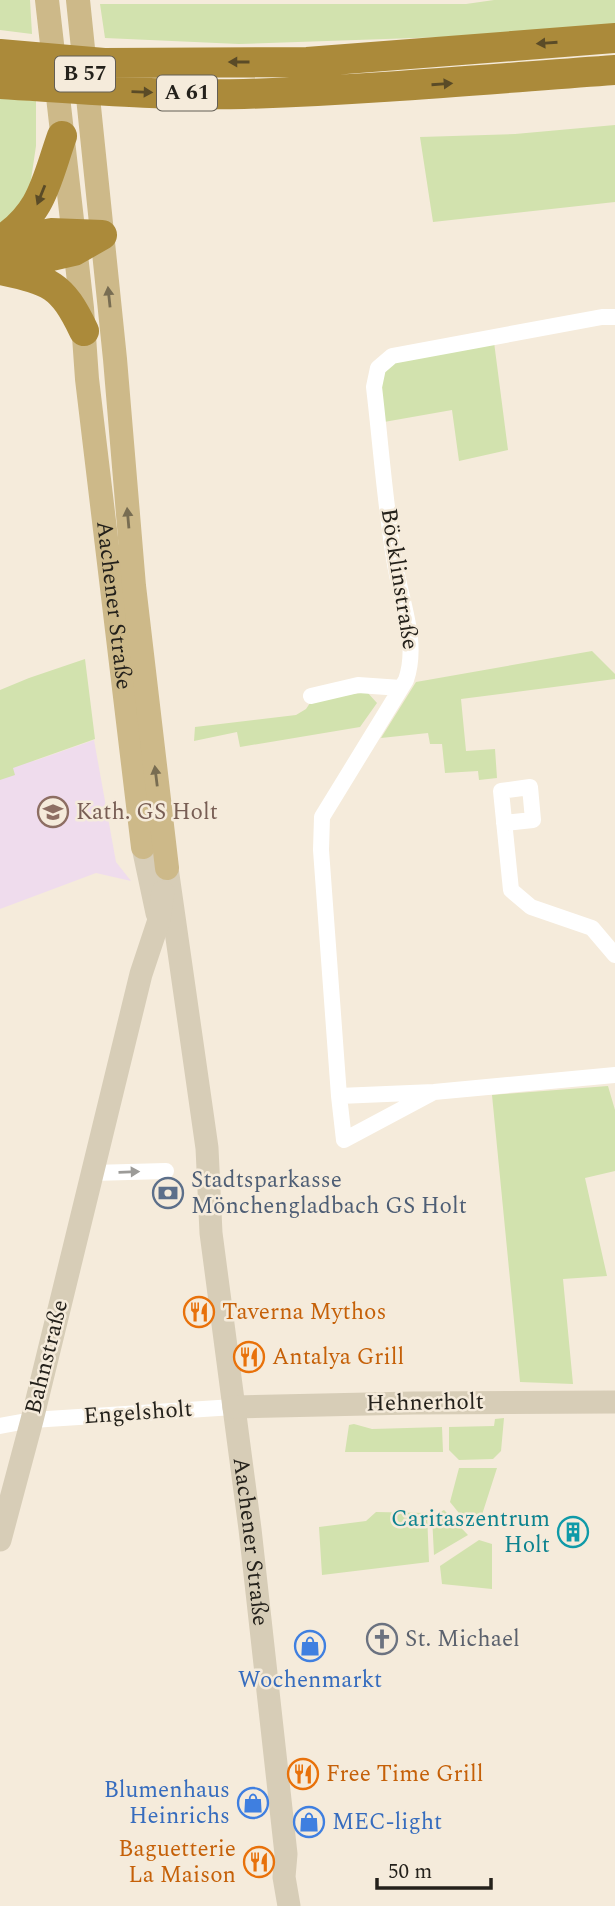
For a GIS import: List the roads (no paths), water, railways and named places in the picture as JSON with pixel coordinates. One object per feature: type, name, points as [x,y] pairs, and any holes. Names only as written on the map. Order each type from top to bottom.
[{"type":"highway","name":"A 61","points":[[0,54],[104,63],[307,62],[615,38]]},
{"type":"highway","name":"A 61","points":[[0,84],[145,93],[243,94],[439,85],[615,70]]},
{"type":"highway","points":[[0,243],[22,225],[37,206],[71,131]]},
{"type":"highway","points":[[0,243],[51,233],[74,242]]},
{"type":"highway","points":[[0,269],[74,242],[103,235]]},
{"type":"highway","points":[[0,269],[32,277],[57,289],[66,298],[84,331]]},
{"type":"main road","name":"Aachener Straße","points":[[48,7],[71,131],[103,235],[134,586],[167,868],[207,1147],[209,1207],[271,1704],[286,1854],[284,1877],[276,1906]]},
{"type":"main road","name":"Aachener Straße","points":[[79,8],[71,131],[74,242],[117,632],[144,847],[181,1035],[198,1172],[209,1207]]},
{"type":"main road","name":"Bahnstraße","points":[[144,847],[147,927],[145,961]]},
{"type":"main road","name":"Bahnstraße","points":[[0,1540],[145,961],[159,920],[167,868]]},
{"type":"main road","name":"Hehnerholt","points":[[234,1407],[615,1402]]},
{"type":"main road","name":"Aachener Straße","points":[[284,1877],[289,1906]]},
{"type":"street","name":"Böcklinstraße","points":[[434,1091],[344,1140],[321,850],[322,817],[401,688],[411,663],[411,639],[395,564],[374,387],[378,368],[392,356],[602,317],[615,317]]},
{"type":"street","points":[[311,696],[358,685],[401,688]]},
{"type":"street","points":[[504,823],[512,890],[531,907],[592,929],[615,955]]},
{"type":"street","points":[[339,1096],[434,1091],[615,1075]]},
{"type":"street","points":[[92,1173],[166,1171]]},
{"type":"street","name":"Engelsholt","points":[[0,1426],[32,1420],[234,1407]]},
{"type":"place","name":"Kath. GS Holt","points":[[53,812]]},
{"type":"place","name":"Stadtsparkasse Mönchengladbach GS Holt","points":[[168,1193]]},
{"type":"place","name":"Taverna Mythos","points":[[199,1312]]},
{"type":"place","name":"Antalya Grill","points":[[249,1357]]},
{"type":"place","name":"Caritaszentrum Holt","points":[[573,1532]]},
{"type":"place","name":"St. Michael","points":[[382,1639]]},
{"type":"place","name":"Wochenmarkt","points":[[310,1646]]},
{"type":"place","name":"Free Time Grill","points":[[303,1774]]},
{"type":"place","name":"Blumenhaus Heinrichs","points":[[253,1803]]},
{"type":"place","name":"MEC-light","points":[[309,1822]]},
{"type":"place","name":"Baguetterie La Maison","points":[[259,1862]]}]
